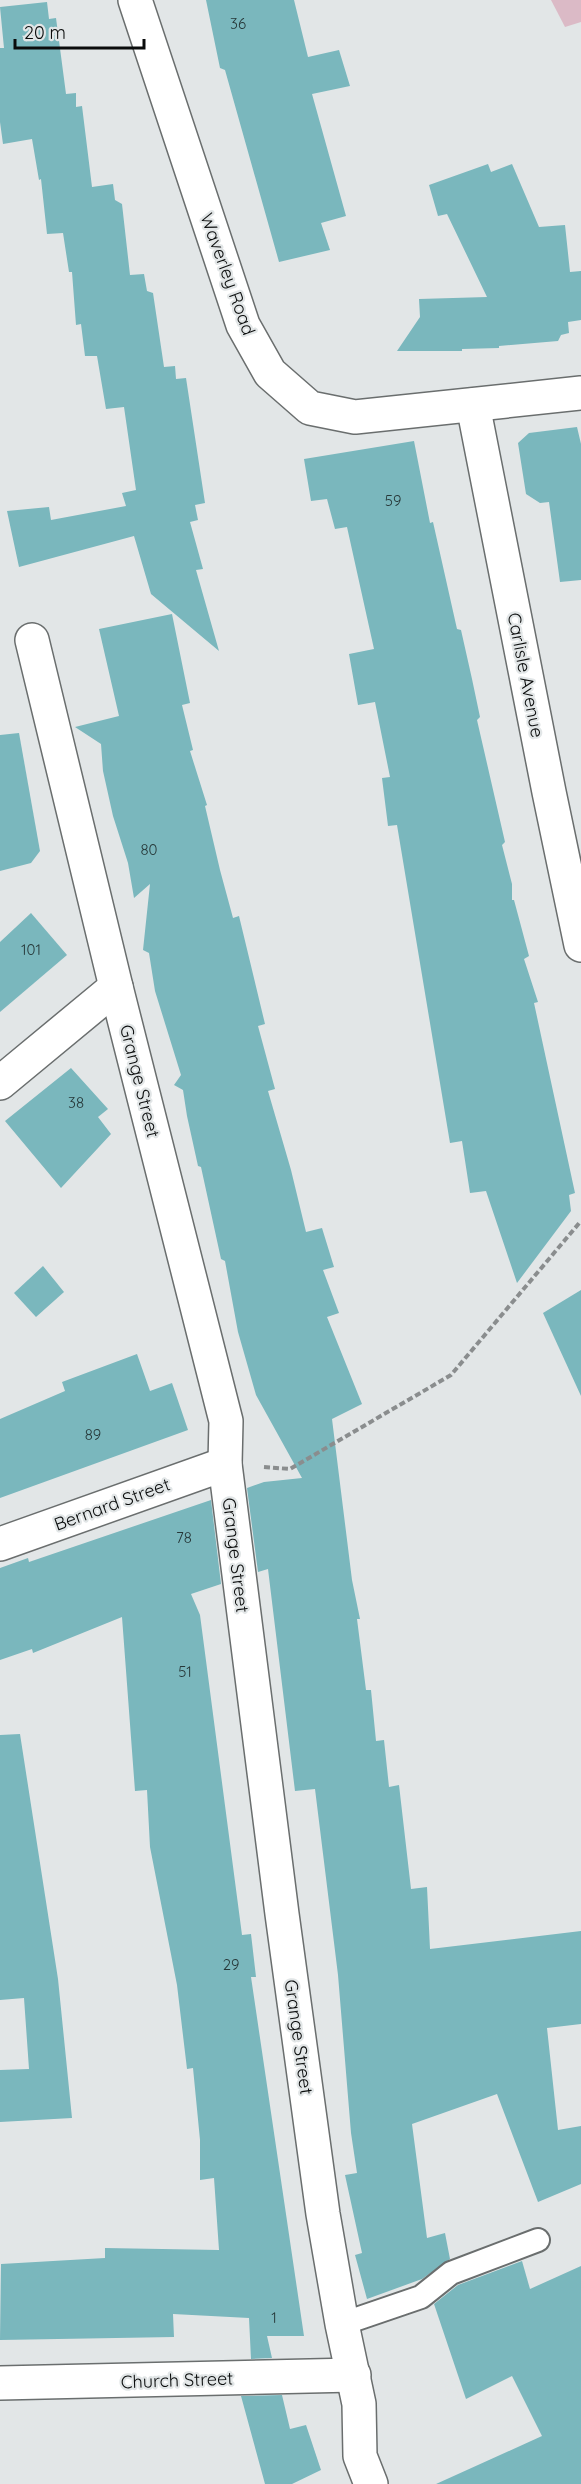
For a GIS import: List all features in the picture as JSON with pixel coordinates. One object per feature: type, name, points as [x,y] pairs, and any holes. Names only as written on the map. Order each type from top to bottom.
[{"type":"street","name":"Waverley Road","points":[[135,0],[243,325],[270,373],[310,408],[355,417],[581,393]]},
{"type":"street","name":"Carlisle Avenue","points":[[473,405],[581,945]]},
{"type":"street","name":"Grange Street","points":[[32,640],[116,987],[226,1420],[225,1464],[282,1914],[323,2214],[342,2324],[359,2404],[360,2456],[371,2484]]},
{"type":"street","points":[[0,1083],[116,987]]},
{"type":"street","name":"Bernard Street","points":[[0,1544],[225,1464]]},
{"type":"street","name":"Church Street","points":[[0,2383],[354,2375]]},
{"type":"lane","points":[[342,2324],[421,2297],[451,2273],[538,2240]]},
{"type":"path","points":[[225,1464],[290,1469],[451,1375],[581,1221]]},
{"type":"shaded area","points":[[551,0],[581,0],[581,22],[565,27]]},
{"type":"building","points":[[206,0],[294,0],[308,57],[339,50],[350,86],[312,94],[346,216],[321,223],[330,250],[279,262],[225,70],[220,68]]},
{"type":"building","points":[[47,2],[49,19],[56,18],[66,94],[76,93],[76,107],[82,106],[92,187],[113,184],[115,200],[122,204],[130,275],[144,274],[147,291],[153,293],[164,367],[175,366],[176,379],[186,378],[205,503],[195,505],[198,520],[190,522],[203,569],[196,570],[219,651],[151,594],[134,536],[19,567],[7,511],[49,507],[51,520],[126,506],[122,493],[136,490],[124,407],[106,409],[97,356],[85,356],[81,324],[76,325],[72,272],[69,272],[63,233],[47,234],[41,179],[39,180],[32,139],[3,144],[0,122],[0,48],[4,48],[0,7]]},
{"type":"building","points":[[488,164],[491,172],[512,164],[539,227],[565,225],[570,272],[581,271],[581,320],[568,322],[569,333],[561,335],[558,341],[499,346],[499,348],[462,349],[462,351],[397,351],[420,317],[419,299],[487,297],[447,214],[438,216],[429,185]]},
{"type":"building","points":[[577,427],[581,444],[581,580],[560,582],[549,502],[540,503],[526,494],[518,443],[529,433]]},
{"type":"building","points":[[414,441],[430,523],[433,522],[457,629],[461,630],[472,679],[480,717],[477,720],[505,842],[502,845],[512,884],[512,900],[514,900],[529,956],[524,959],[538,1002],[534,1003],[575,1193],[569,1195],[571,1211],[517,1283],[486,1191],[470,1193],[462,1141],[450,1143],[397,825],[388,826],[382,778],[390,777],[375,702],[358,705],[349,654],[374,649],[347,527],[335,529],[327,499],[311,501],[304,459]]},
{"type":"building","points":[[172,614],[190,703],[182,705],[193,750],[190,751],[207,805],[205,806],[233,918],[239,916],[265,1024],[258,1026],[275,1089],[268,1091],[306,1232],[322,1228],[334,1267],[323,1270],[339,1313],[327,1317],[362,1404],[332,1419],[352,1580],[360,1619],[357,1619],[366,1690],[371,1690],[376,1741],[384,1740],[389,1787],[399,1785],[411,1889],[427,1887],[430,1949],[581,1931],[581,2024],[547,2028],[558,2130],[581,2126],[581,2184],[538,2202],[497,2094],[412,2124],[427,2238],[445,2233],[450,2259],[422,2279],[367,2299],[355,2255],[362,2253],[345,2175],[357,2173],[351,2133],[338,1975],[315,1789],[295,1791],[268,1569],[258,1572],[247,1488],[264,1482],[302,1478],[256,1395],[238,1332],[225,1261],[221,1259],[201,1167],[198,1166],[183,1090],[174,1085],[181,1075],[155,991],[149,953],[143,950],[150,884],[134,898],[128,863],[113,816],[103,771],[101,744],[75,727],[119,716],[99,629]]},
{"type":"building","points":[[19,733],[40,851],[31,863],[0,871],[0,735]]},
{"type":"building","points":[[31,913],[67,955],[0,1012],[0,942]]},
{"type":"building","points":[[71,1068],[108,1109],[98,1117],[111,1134],[61,1188],[5,1121]]},
{"type":"building","points":[[43,1266],[64,1292],[36,1317],[14,1293]]},
{"type":"building","points":[[581,1290],[581,1396],[543,1313]]},
{"type":"building","points":[[137,1354],[150,1391],[172,1383],[188,1430],[0,1498],[0,1419],[65,1391],[62,1382]]},
{"type":"building","points":[[211,1500],[221,1584],[191,1594],[200,1615],[242,1935],[251,1934],[256,1977],[251,1977],[304,2336],[267,2336],[272,2358],[251,2359],[249,2318],[173,2314],[174,2337],[0,2340],[1,2264],[105,2258],[105,2248],[219,2250],[214,2178],[200,2180],[200,2140],[193,2068],[187,2069],[177,1985],[150,1847],[147,1790],[135,1791],[122,1617],[33,1653],[32,1649],[0,1660],[0,1568],[28,1558],[29,1562]]},
{"type":"building","points":[[20,1734],[58,1979],[72,2118],[0,2122],[0,2070],[29,2069],[24,1998],[0,2000],[0,1735]]},
{"type":"building","points":[[522,2261],[530,2289],[581,2266],[581,2484],[436,2484],[542,2436],[512,2376],[466,2399],[434,2304],[458,2285]]},
{"type":"building","points":[[282,2395],[290,2429],[306,2425],[321,2470],[292,2484],[265,2484],[241,2396]]}]
